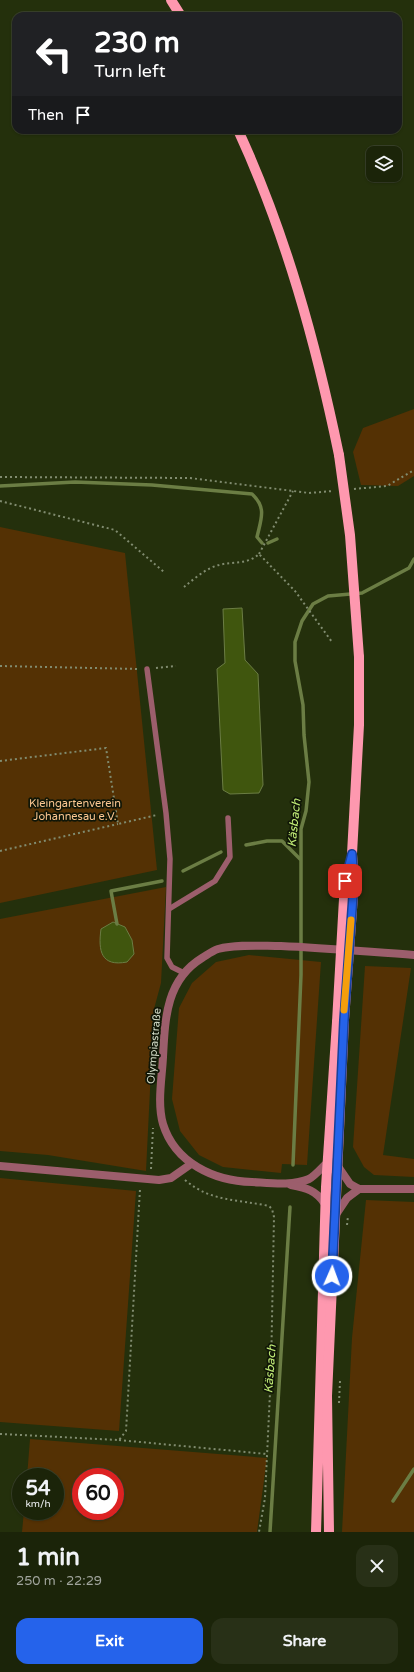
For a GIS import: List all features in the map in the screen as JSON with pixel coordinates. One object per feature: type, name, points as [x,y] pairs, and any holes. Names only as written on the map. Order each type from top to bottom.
[{"type":"main road","points":[[171,0],[178,12]]},
{"type":"main road","points":[[240,134],[271,208],[298,288],[322,377],[338,455],[350,535],[359,657],[359,725],[332,1164],[335,1216],[327,1396],[329,1532]]},
{"type":"main road","points":[[316,1532],[325,1204],[332,1164]]},
{"type":"street","name":"Olympiastraße","points":[[332,1164],[310,1178],[280,1183],[236,1182],[206,1173],[191,1164],[173,1144],[163,1124],[161,1113],[167,1012],[175,986],[184,973],[194,963],[216,950],[239,947],[317,948],[414,955]]},
{"type":"street","points":[[0,1166],[150,1179],[171,1178],[178,1175],[191,1164]]},
{"type":"street","points":[[332,1164],[350,1184],[359,1189],[414,1189]]},
{"type":"street","name":"Olympiastraße","points":[[280,1183],[313,1191],[325,1204]]},
{"type":"street","points":[[335,1216],[347,1198],[359,1189]]},
{"type":"lane","points":[[147,669],[166,813],[170,860],[167,958],[172,967],[184,973]]},
{"type":"lane","points":[[169,909],[215,881],[230,857],[228,818]]},
{"type":"path","points":[[348,490],[387,486],[414,470]]},
{"type":"path","points":[[0,477],[190,478],[309,493],[340,490]]},
{"type":"path","points":[[184,587],[202,573],[218,565],[244,562],[259,554],[293,491]]},
{"type":"path","points":[[0,501],[115,530],[164,572]]},
{"type":"path","points":[[259,554],[295,591],[303,605],[332,642]]},
{"type":"path","points":[[0,666],[147,669],[176,666]]},
{"type":"path","points":[[0,761],[106,748],[118,824]]},
{"type":"path","points":[[0,851],[166,813]]},
{"type":"path","points":[[150,1179],[153,1124]]},
{"type":"path","points":[[178,1175],[193,1187],[213,1196],[268,1206],[272,1209],[274,1217],[268,1454],[265,1498],[259,1532]]},
{"type":"path","points":[[119,1440],[126,1431],[141,1179]]},
{"type":"path","points":[[346,1231],[349,1211]]},
{"type":"path","points":[[339,1408],[340,1376]]},
{"type":"path","points":[[0,1434],[119,1440],[268,1454]]},
{"type":"green space","points":[[414,409],[414,476],[398,486],[361,485],[353,452],[363,428]]},
{"type":"green space","name":"Kleingartenverein Johannesau e.V.","points":[[0,527],[125,553],[157,870],[0,903]]},
{"type":"green space","points":[[166,887],[161,983],[154,1009],[146,1171],[48,1155],[0,1151],[0,919]]},
{"type":"green space","points":[[249,955],[321,962],[307,1165],[282,1164],[281,1173],[223,1167],[199,1155],[180,1131],[172,1099],[179,1008],[192,983],[216,962]]},
{"type":"green space","points":[[365,966],[411,968],[383,1155],[414,1159],[414,1177],[374,1175],[364,1167],[353,1147]]},
{"type":"green space","points":[[0,1178],[136,1191],[119,1431],[0,1422]]},
{"type":"green space","points":[[366,1200],[414,1202],[414,1532],[342,1532],[352,1338]]},
{"type":"green space","points":[[30,1439],[267,1458],[257,1532],[22,1532],[23,1520],[64,1520],[64,1468],[28,1468]]},
{"type":"shaded area","points":[[242,608],[245,660],[258,674],[263,785],[259,793],[230,794],[223,790],[217,669],[225,663],[223,609]]},
{"type":"shaded area","points":[[113,922],[125,927],[132,940],[134,954],[127,962],[112,962],[103,956],[100,944],[101,929]]},
{"type":"waterway","points":[[0,486],[75,482],[152,485],[252,494],[260,504],[262,514],[257,537],[262,543]]},
{"type":"waterway","points":[[268,543],[277,539]]},
{"type":"waterway","name":"Käsbach","points":[[293,1165],[301,975],[301,829],[306,811],[309,782],[304,735],[303,705],[295,661],[295,642],[302,621],[313,604],[328,596],[362,593],[409,568],[414,559]]},
{"type":"waterway","points":[[246,845],[267,841],[282,841],[300,859]]},
{"type":"waterway","points":[[183,871],[221,852]]},
{"type":"waterway","points":[[117,924],[111,891],[162,881]]},
{"type":"waterway","name":"Käsbach","points":[[270,1532],[290,1207]]},
{"type":"waterway","points":[[393,1501],[414,1469]]},
{"type":"slow traffic","points":[[344,1010],[351,920]]},
{"type":"route","points":[[332,1276],[336,1164],[344,1020],[354,882],[352,854],[345,881]]}]
